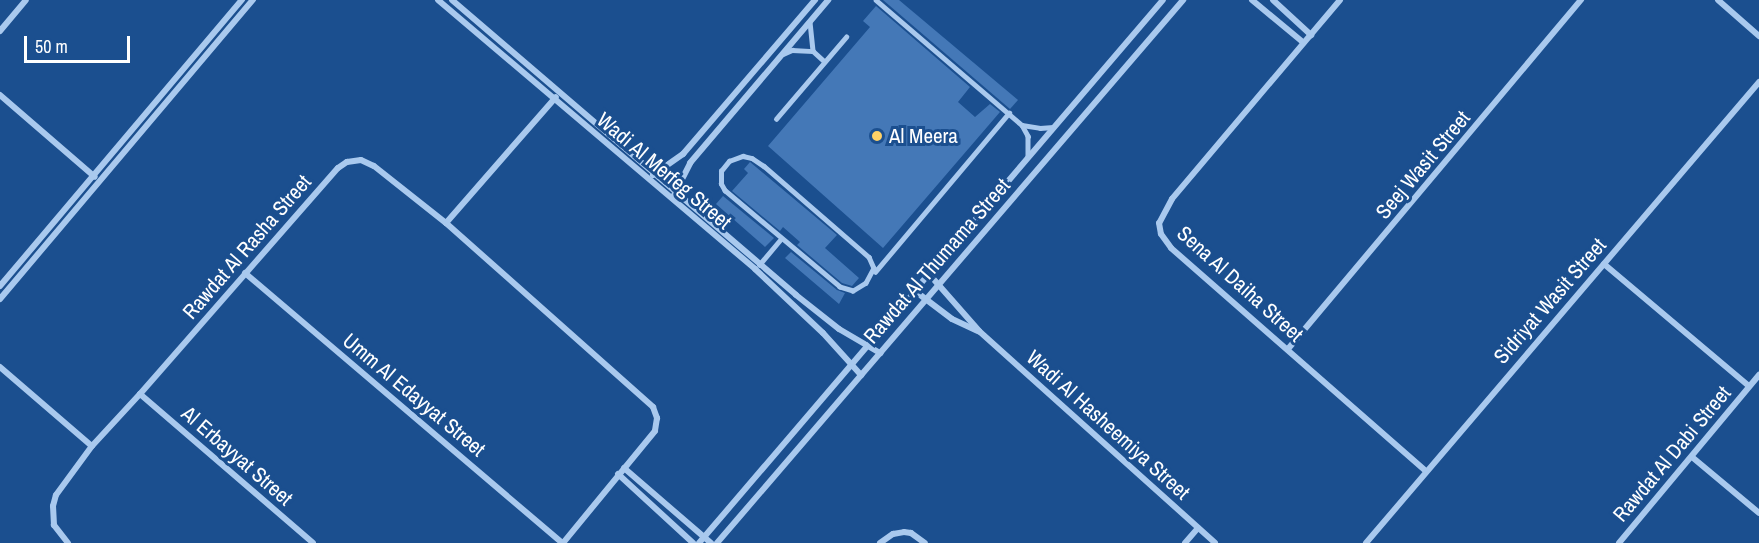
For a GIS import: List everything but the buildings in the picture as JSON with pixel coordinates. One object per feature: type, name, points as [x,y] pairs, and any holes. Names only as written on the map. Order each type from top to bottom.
[{"type":"street","points":[[0,32],[26,0]]},
{"type":"street","points":[[0,286],[242,0]]},
{"type":"street","points":[[0,299],[254,0]]},
{"type":"street","name":"Wadi Al Merfeg Street","points":[[438,0],[755,269],[823,333],[861,375]]},
{"type":"street","name":"Wadi Al Merfeg Street","points":[[452,0],[831,322],[880,353]]},
{"type":"street","points":[[647,178],[682,154],[814,0]]},
{"type":"street","points":[[673,201],[675,191],[690,163],[828,0]]},
{"type":"street","name":"Rawdat Al Thumama Street","points":[[699,543],[1163,0]]},
{"type":"street","name":"Rawdat Al Thumama Street","points":[[717,543],[1183,0]]},
{"type":"street","points":[[1252,0],[1304,43]]},
{"type":"street","points":[[1273,0],[1311,35]]},
{"type":"street","name":"Sena Al Daiha Street","points":[[1341,0],[1172,199],[1159,224],[1161,234],[1171,248],[1426,471]]},
{"type":"street","name":"Seej Wasit Street","points":[[1288,349],[1581,0]]},
{"type":"street","points":[[1718,0],[1759,36]]},
{"type":"street","name":"Sidriyat Wasit Street","points":[[1366,543],[1759,82]]},
{"type":"street","points":[[446,223],[560,92]]},
{"type":"street","points":[[0,94],[100,181]]},
{"type":"street","name":"Rawdat Al Rasha Street","points":[[68,543],[54,525],[52,506],[56,495],[92,446],[338,168],[355,160],[374,166],[446,223],[653,407],[657,418],[655,431],[562,543]]},
{"type":"street","name":"Rawdat Al Dabi Street","points":[[1604,264],[1749,387]]},
{"type":"street","name":"Umm Al Edayyat Street","points":[[245,273],[562,543]]},
{"type":"street","name":"Wadi Al Hasheemiya Street","points":[[929,274],[979,331],[1215,543]]},
{"type":"street","name":"Wadi Al Hasheemiya Street","points":[[915,291],[952,319],[979,331]]},
{"type":"street","points":[[0,367],[92,446]]},
{"type":"street","name":"Rawdat Al Dabi Street","points":[[1619,543],[1759,375]]},
{"type":"street","name":"Al Erbayyat Street","points":[[140,394],[313,543]]},
{"type":"street","points":[[1692,457],[1759,513]]},
{"type":"street","points":[[624,468],[711,543]]},
{"type":"street","points":[[618,474],[693,543]]},
{"type":"street","points":[[1185,543],[1198,528]]},
{"type":"street","points":[[880,543],[893,534],[904,532],[911,533],[925,543]]},
{"type":"lane","points":[[876,0],[1022,125],[1028,136],[1028,156]]},
{"type":"lane","points":[[810,22],[813,51],[824,62]]},
{"type":"lane","points":[[776,118],[846,37]]},
{"type":"lane","points":[[782,55],[792,50],[813,51]]},
{"type":"lane","points":[[873,274],[873,262],[869,257],[764,166],[752,158],[743,156],[729,161],[720,177],[725,191],[840,287],[853,291],[859,289],[873,274],[1009,113]]},
{"type":"lane","points":[[1022,125],[1034,128],[1053,127]]},
{"type":"lane","points":[[755,269],[781,240]]},
{"type":"place","name":"Al Meera","points":[[877,136]]}]
